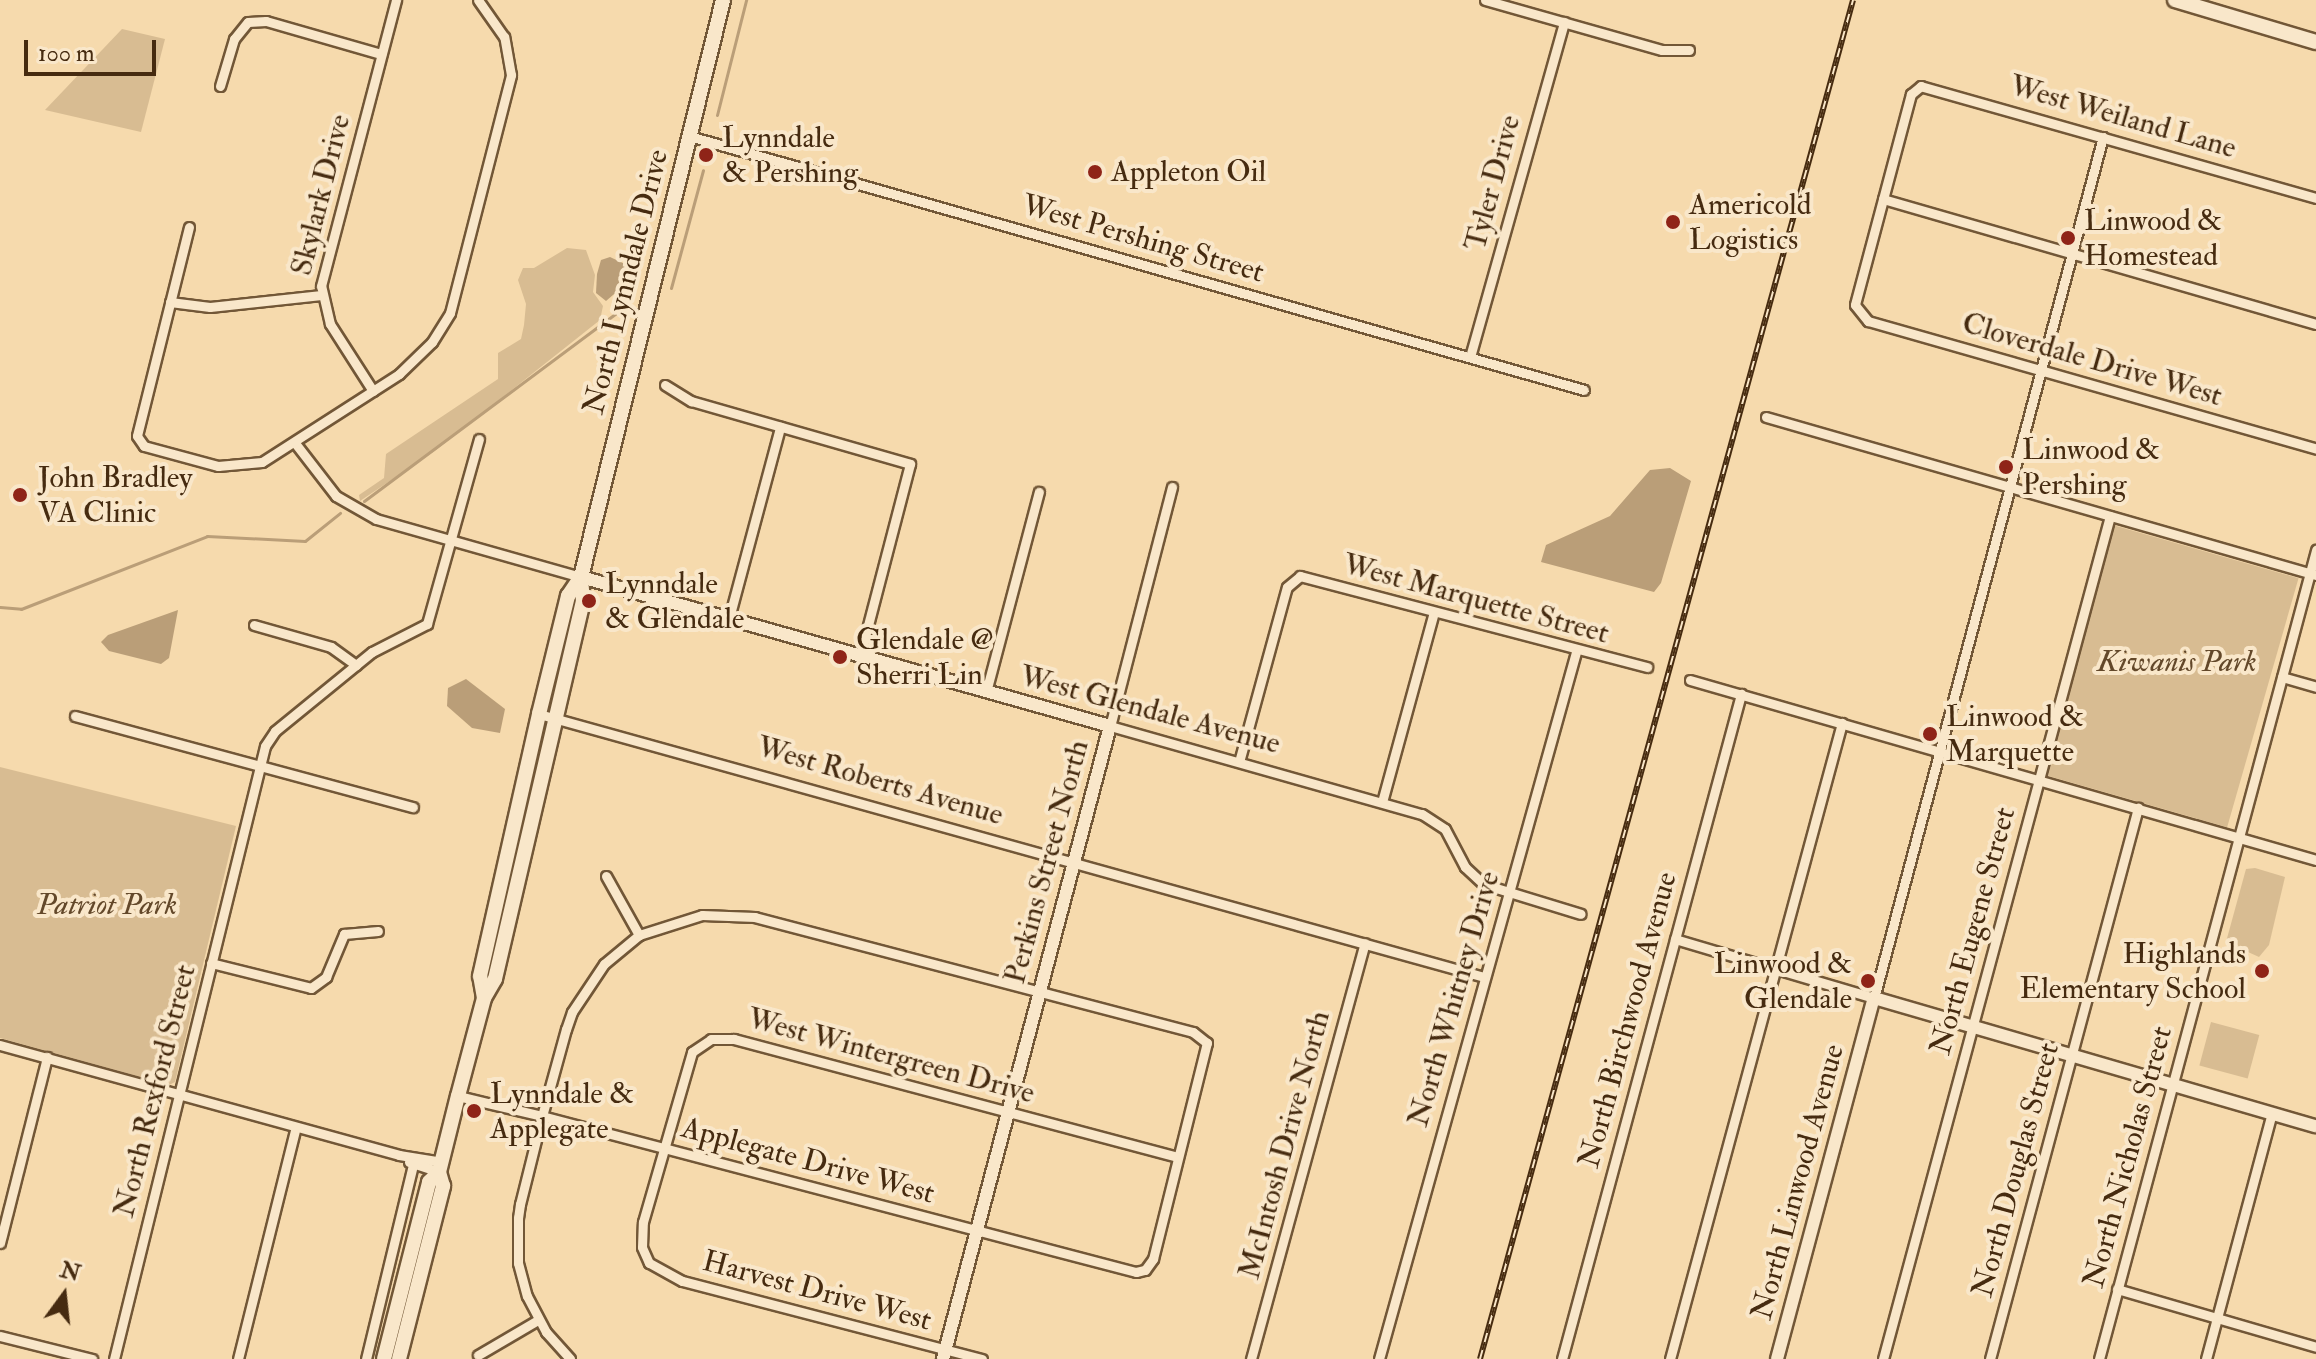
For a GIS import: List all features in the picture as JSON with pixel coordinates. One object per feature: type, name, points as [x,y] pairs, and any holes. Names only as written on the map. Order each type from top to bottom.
[{"type":"main road","name":"North Lynndale Drive","points":[[384,1359],[429,1182],[440,1167],[484,998],[495,979],[546,715],[583,601],[581,577],[723,0]]},
{"type":"main road","points":[[2175,0],[2316,42]]},
{"type":"main road","name":"North Lynndale Drive","points":[[399,1359],[443,1186],[440,1167]]},
{"type":"street","name":"Skylark Drive","points":[[373,391],[330,324],[321,295],[326,257],[396,0]]},
{"type":"street","points":[[189,227],[138,440],[228,467],[262,462],[373,391],[422,354],[450,313],[509,84],[504,37],[478,0]]},
{"type":"street","points":[[1485,0],[1662,50],[1689,50]]},
{"type":"street","points":[[220,86],[234,39],[248,22],[266,21],[381,54]]},
{"type":"street","name":"Tyler Drive","points":[[1470,357],[1564,22]]},
{"type":"street","name":"West Weiland Lane","points":[[1883,199],[1917,88],[1930,86],[2316,198]]},
{"type":"street","name":"West Pershing Street","points":[[689,136],[1584,390]]},
{"type":"street","name":"North Linwood Avenue","points":[[1777,1359],[2103,137]]},
{"type":"street","points":[[1883,199],[2316,324]]},
{"type":"street","name":"Cloverdale Drive West","points":[[1883,199],[1856,312],[1868,321],[2316,449]]},
{"type":"street","points":[[170,302],[210,307],[321,295]]},
{"type":"street","points":[[665,385],[676,396],[910,464],[860,656]]},
{"type":"street","points":[[1766,417],[2313,574]]},
{"type":"street","points":[[729,618],[780,427]]},
{"type":"street","name":"North Rexford Street","points":[[114,1359],[260,766],[275,731],[356,665],[427,624],[453,542],[479,439]]},
{"type":"street","points":[[295,443],[321,479],[348,504],[376,519],[581,577]]},
{"type":"street","name":"Perkins Street North","points":[[944,1354],[1172,487]]},
{"type":"street","points":[[986,692],[1039,492]]},
{"type":"street","name":"North Eugene Street","points":[[1883,1359],[2110,516]]},
{"type":"street","name":"North Nicholas Street","points":[[2099,1359],[2238,837],[2313,574],[2316,550]]},
{"type":"street","name":"West Glendale Avenue","points":[[581,577],[1382,802],[1438,822],[1471,874],[1509,893],[1581,914]]},
{"type":"street","name":"West Marquette Street","points":[[1239,762],[1293,578],[1308,577],[1576,652],[1647,667]]},
{"type":"street","points":[[1382,802],[1434,612]]},
{"type":"street","points":[[254,625],[331,647],[356,665]]},
{"type":"street","name":"North Whitney Drive","points":[[1379,1359],[1576,652]]},
{"type":"street","points":[[2282,677],[2316,687]]},
{"type":"street","points":[[1690,680],[2316,860]]},
{"type":"street","name":"North Birchwood Avenue","points":[[1562,1359],[1741,694]]},
{"type":"street","name":"West Roberts Avenue","points":[[546,715],[1484,977]]},
{"type":"street","points":[[75,716],[413,807]]},
{"type":"street","points":[[1670,1359],[1842,723]]},
{"type":"street","name":"North Douglas Street","points":[[1990,1359],[2138,808]]},
{"type":"street","points":[[606,876],[639,935]]},
{"type":"street","points":[[570,1359],[538,1320],[522,1279],[517,1234],[542,1116],[579,998],[604,964],[639,935],[682,918],[740,915],[1040,991],[1204,1038],[1207,1050],[1178,1157]]},
{"type":"street","points":[[211,963],[315,987],[326,977],[344,934],[378,931]]},
{"type":"street","points":[[1675,939],[2316,1126]]},
{"type":"street","name":"McIntosh Drive North","points":[[1251,1359],[1365,943]]},
{"type":"street","name":"West Wintergreen Drive","points":[[646,1259],[641,1230],[686,1061],[701,1045],[722,1037],[1178,1157]]},
{"type":"street","points":[[0,1045],[440,1167]]},
{"type":"street","points":[[0,1243],[47,1057]]},
{"type":"street","name":"Applegate Drive West","points":[[458,1096],[1123,1269],[1145,1270],[1153,1259],[1178,1157]]},
{"type":"street","points":[[2206,1359],[2272,1113]]},
{"type":"street","points":[[238,1359],[296,1127]]},
{"type":"street","points":[[399,1155],[413,1165],[440,1167]]},
{"type":"street","points":[[366,1359],[413,1165]]},
{"type":"street","name":"Harvest Drive West","points":[[646,1259],[670,1277],[944,1354],[982,1359]]},
{"type":"street","points":[[2117,1289],[2316,1347]]},
{"type":"street","points":[[478,1355],[538,1320]]},
{"type":"street","points":[[0,1336],[92,1359]]},
{"type":"green space","points":[[122,29],[165,39],[141,132],[45,110]]},
{"type":"green space","points":[[567,248],[586,250],[595,275],[593,292],[603,306],[600,320],[436,450],[360,501],[359,495],[384,478],[386,454],[498,379],[498,353],[521,339],[526,304],[518,280],[523,268],[534,268]]},
{"type":"green space","name":"Kiwanis Park","points":[[2113,525],[2299,578],[2227,827],[2042,774]]},
{"type":"green space","name":"Patriot Park","points":[[0,767],[236,826],[175,1082],[169,1085],[0,1038]]},
{"type":"green space","points":[[2255,868],[2285,877],[2269,945],[2259,957],[2226,942],[2246,869]]},
{"type":"green space","points":[[2211,1022],[2259,1035],[2248,1078],[2199,1065]]},
{"type":"shaded area","points":[[610,257],[627,265],[620,289],[606,301],[596,293],[597,274],[601,260]]},
{"type":"shaded area","points":[[1670,468],[1691,481],[1661,583],[1654,592],[1541,562],[1546,545],[1610,516],[1650,470]]},
{"type":"shaded area","points":[[178,610],[169,658],[161,664],[109,651],[101,642],[108,635]]},
{"type":"shaded area","points":[[466,679],[505,709],[500,733],[472,728],[447,706],[448,688]]},
{"type":"waterway","points":[[717,115],[746,0]]},
{"type":"waterway","points":[[671,288],[703,170]]},
{"type":"waterway","points":[[364,501],[619,311]]},
{"type":"waterway","points":[[0,607],[21,609],[207,536],[305,541],[340,513]]},
{"type":"railway","points":[[1480,1359],[1853,0]]},
{"type":"place","name":"Lynndale & Pershing","points":[[706,155]]},
{"type":"place","name":"Appleton Oil","points":[[1095,172]]},
{"type":"place","name":"Americold Logistics","points":[[1673,222]]},
{"type":"place","name":"Linwood & Homestead","points":[[2068,238]]},
{"type":"place","name":"Linwood & Pershing","points":[[2006,467]]},
{"type":"place","name":"John Bradley VA Clinic","points":[[20,495]]},
{"type":"place","name":"Lynndale & Glendale","points":[[589,601]]},
{"type":"place","name":"Glendale @ Sherri Lin","points":[[840,657]]},
{"type":"place","name":"Linwood & Marquette","points":[[1930,734]]},
{"type":"place","name":"Highlands Elementary School","points":[[2262,971]]},
{"type":"place","name":"Linwood & Glendale","points":[[1868,981]]},
{"type":"place","name":"Lynndale & Applegate","points":[[474,1111]]}]
